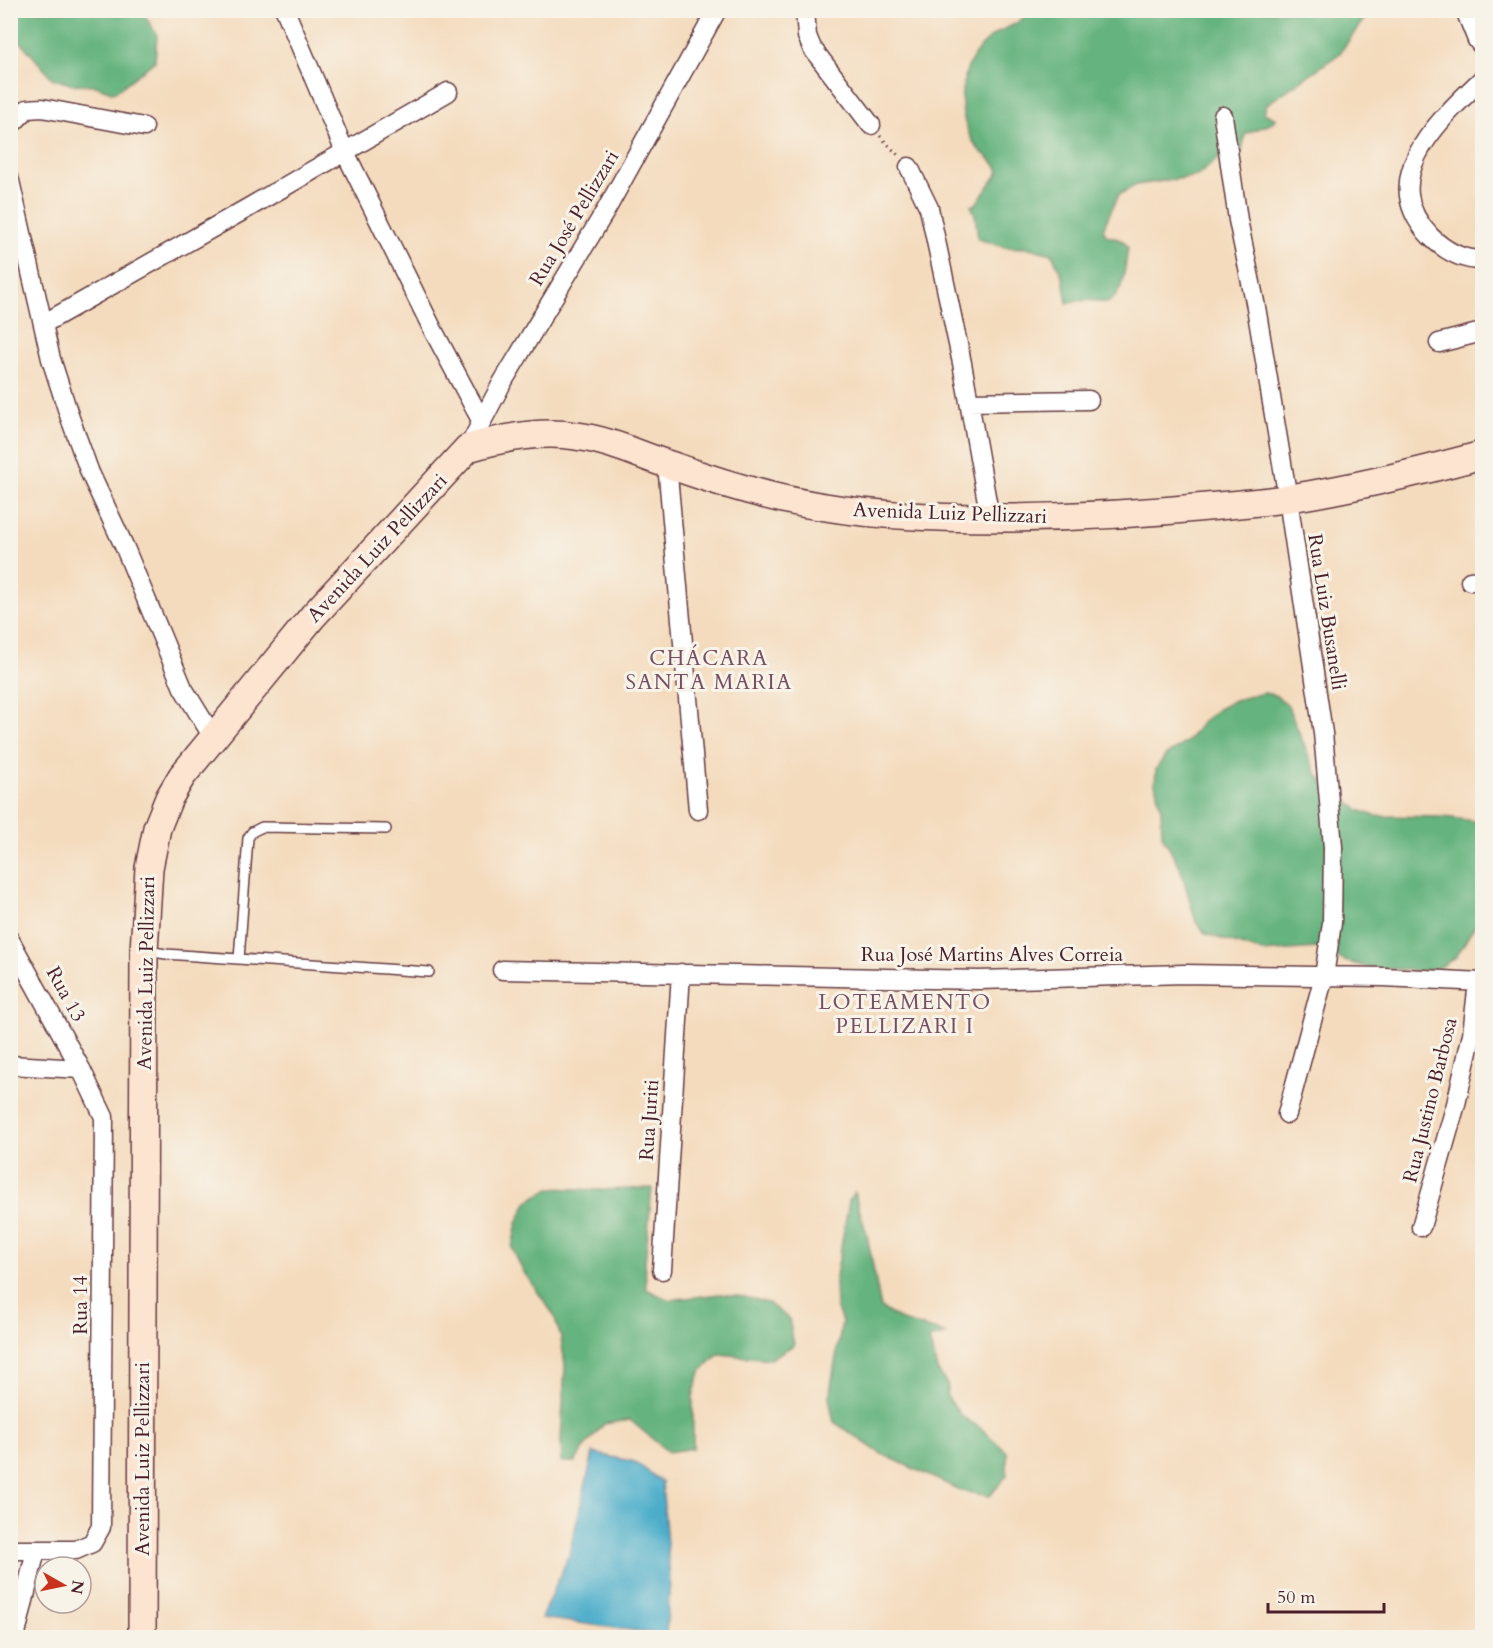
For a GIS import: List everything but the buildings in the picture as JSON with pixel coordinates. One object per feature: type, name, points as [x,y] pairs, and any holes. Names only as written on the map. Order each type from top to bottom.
[{"type":"main road","name":"Avenida Luiz Pellizzari","points":[[142,1638],[144,951],[148,868],[157,828],[169,798],[182,776],[213,737],[313,616],[468,448],[504,438],[575,435],[643,454],[667,465],[755,493],[820,507],[903,516],[990,518],[1151,513],[1287,499],[1482,455]]},
{"type":"street","points":[[285,10],[345,152],[481,420]]},
{"type":"street","name":"Rua José Pellizzari","points":[[468,448],[481,420],[606,210],[717,10]]},
{"type":"street","points":[[805,10],[807,36],[812,48],[871,125]]},
{"type":"street","points":[[1465,10],[1482,46]]},
{"type":"street","points":[[1482,79],[1422,144],[1412,165],[1409,194],[1415,213],[1425,231],[1438,245],[1469,260],[1482,260]]},
{"type":"street","points":[[43,324],[448,92]]},
{"type":"street","points":[[10,126],[27,109],[42,108],[144,127]]},
{"type":"street","name":"Rua Luiz Busanelli","points":[[1222,116],[1238,220],[1256,307],[1323,733],[1333,847],[1332,922],[1324,976],[1287,1114]]},
{"type":"street","points":[[909,167],[929,208],[963,363],[990,518]]},
{"type":"street","points":[[10,181],[51,359],[90,473],[125,548],[183,688],[213,737]]},
{"type":"street","points":[[1439,343],[1482,332]]},
{"type":"street","points":[[969,402],[1089,400]]},
{"type":"street","points":[[667,465],[698,810]]},
{"type":"street","name":"Rua 13","points":[[10,940],[81,1069]]},
{"type":"street","name":"Rua José Martins Alves Correia","points":[[502,970],[979,980],[1184,974],[1480,982]]},
{"type":"street","name":"Rua Juriti","points":[[662,1270],[681,974]]},
{"type":"street","name":"Rua Justino Barbosa","points":[[1421,1227],[1456,1104],[1472,1034],[1480,982]]},
{"type":"street","points":[[10,1065],[81,1069]]},
{"type":"street","name":"Rua 14","points":[[36,1550],[76,1550],[92,1543],[101,1527],[104,1117],[81,1069]]},
{"type":"street","points":[[10,1550],[36,1550],[15,1638]]},
{"type":"lane","points":[[239,959],[248,838],[252,832],[262,827],[386,830]]},
{"type":"lane","points":[[144,951],[429,972]]},
{"type":"path","points":[[871,125],[909,167]]},
{"type":"green space","points":[[10,11],[142,11],[157,35],[155,61],[114,93],[93,85],[70,84],[52,78],[11,31]]},
{"type":"green space","points":[[1032,11],[1370,11],[1339,54],[1266,105],[1264,113],[1276,119],[1268,125],[1245,134],[1241,156],[1220,157],[1197,176],[1136,185],[1118,195],[1103,229],[1106,235],[1123,241],[1128,247],[1121,286],[1113,299],[1107,303],[1087,300],[1067,303],[1063,278],[1052,254],[1029,248],[1003,247],[978,239],[975,214],[971,206],[976,204],[999,172],[995,164],[978,149],[968,132],[962,103],[965,75],[979,50],[989,39]]},
{"type":"green space","points":[[1264,693],[1275,695],[1287,704],[1316,773],[1326,785],[1359,810],[1375,816],[1444,817],[1482,822],[1482,914],[1456,957],[1442,966],[1424,971],[1366,967],[1345,961],[1317,948],[1263,952],[1206,934],[1196,922],[1180,867],[1162,835],[1161,808],[1155,784],[1156,769],[1165,756],[1188,741],[1201,723],[1218,709],[1235,700]]},
{"type":"green space","points":[[550,1188],[600,1190],[652,1188],[645,1262],[646,1289],[669,1300],[720,1294],[744,1297],[768,1303],[789,1319],[794,1345],[770,1359],[719,1354],[700,1372],[693,1396],[693,1448],[668,1452],[630,1420],[604,1424],[575,1462],[562,1462],[565,1366],[561,1338],[554,1315],[523,1271],[512,1248],[517,1223],[528,1201]]},
{"type":"green space","points":[[854,1192],[867,1235],[881,1308],[902,1321],[947,1334],[929,1339],[937,1370],[948,1386],[946,1395],[961,1416],[982,1429],[1007,1452],[1007,1475],[990,1496],[962,1491],[880,1453],[834,1422],[829,1398],[842,1322],[836,1306],[835,1282],[849,1201]]},
{"type":"water","points":[[593,1453],[635,1462],[662,1482],[670,1581],[666,1635],[541,1618],[569,1555]]},
{"type":"district","name":"CHÁCARA SANTA MARIA","points":[[709,670]]},
{"type":"district","name":"LOTEAMENTO PELLIZARI I","points":[[905,1014]]}]
